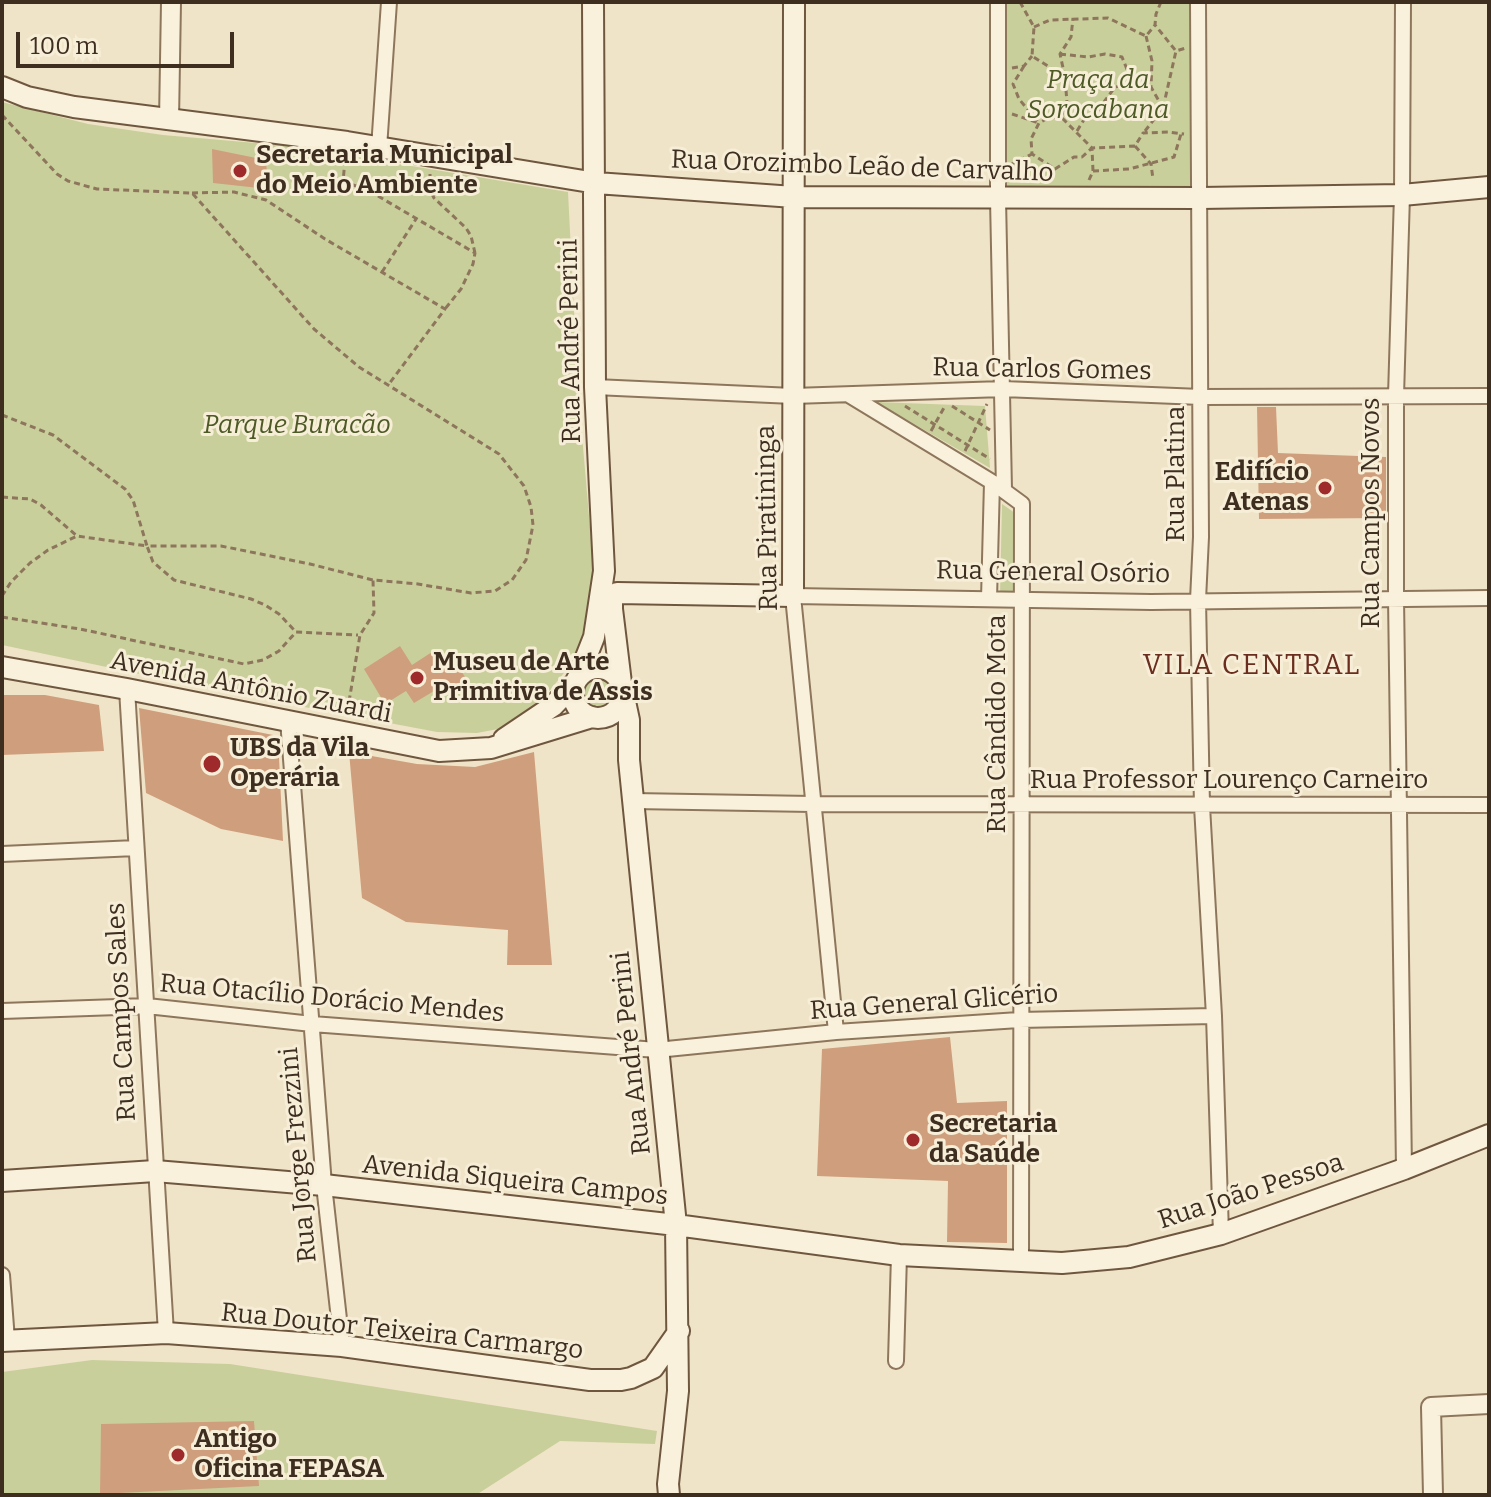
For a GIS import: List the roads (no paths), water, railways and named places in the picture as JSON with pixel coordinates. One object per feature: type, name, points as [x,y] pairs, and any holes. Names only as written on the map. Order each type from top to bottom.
[{"type":"main road","name":"Rua André Perini","points":[[577,680],[594,637],[604,571],[595,387],[593,2]]},
{"type":"main road","name":"Rua Piratininga","points":[[793,596],[794,2]]},
{"type":"main road","name":"Rua Orozimbo Leão de Carvalho","points":[[2,87],[27,97],[74,107],[347,142],[596,183],[794,197],[1200,198],[1402,195],[1489,187]]},
{"type":"main road","name":"Rua André Perini","points":[[617,593],[612,598],[612,609],[629,720],[629,760],[676,1225],[678,1391],[666,1491]]},
{"type":"main road","name":"Rua General Osório","points":[[617,593],[793,596]]},
{"type":"main road","name":"Avenida Antônio Zuardi","points":[[2,667],[439,751],[491,748],[595,718]]},
{"type":"main road","points":[[491,748],[553,706],[577,680],[597,667],[607,669],[622,687],[622,702],[616,710],[595,718],[580,711],[575,703],[577,680]]},
{"type":"main road","name":"Rua André Perini","points":[[595,718],[615,733],[629,760]]},
{"type":"main road","name":"Rua João Pessoa","points":[[1021,1262],[1062,1263],[1129,1257],[1221,1234],[1404,1169],[1489,1135]]},
{"type":"main road","name":"Avenida Siqueira Campos","points":[[2,1181],[155,1171],[324,1185],[676,1225],[899,1255],[1021,1262]]},
{"type":"main road","name":"Rua Doutor Teixeira Carmargo","points":[[5,1341],[166,1333],[342,1346],[590,1380],[621,1380],[653,1368],[679,1331]]},
{"type":"street","points":[[169,120],[171,2]]},
{"type":"street","points":[[379,148],[389,2]]},
{"type":"street","name":"Rua Cândido Mota","points":[[989,599],[998,485],[1004,468],[998,390],[998,2]]},
{"type":"street","name":"Rua Platina","points":[[1198,2],[1201,136],[1201,537],[1198,600],[1202,806],[1214,1016],[1221,1234]]},
{"type":"street","name":"Rua Campos Novos","points":[[1403,2],[1396,598],[1404,1169]]},
{"type":"street","name":"Rua Carlos Gomes","points":[[595,387],[793,396],[998,390],[1201,397],[1489,396]]},
{"type":"street","points":[[849,395],[998,485]]},
{"type":"street","name":"Rua Cândido Mota","points":[[998,485],[1022,504],[1021,1262]]},
{"type":"street","name":"Rua General Osório","points":[[793,596],[1198,600],[1489,598]]},
{"type":"street","name":"Rua Piratininga","points":[[793,596],[836,1032]]},
{"type":"street","name":"Rua Campos Sales","points":[[127,689],[166,1333]]},
{"type":"street","name":"Rua Jorge Frezzini","points":[[288,720],[324,1185],[342,1346]]},
{"type":"street","name":"Rua Professor Lourenço Carneiro","points":[[633,801],[1489,805]]},
{"type":"street","points":[[2,854],[136,848]]},
{"type":"street","name":"Rua Otacílio Dorácio Mendes","points":[[2,1011],[147,1006],[312,1024],[657,1050]]},
{"type":"street","name":"Rua General Glicério","points":[[657,1050],[836,1032],[1019,1020],[1214,1016]]},
{"type":"street","points":[[896,1361],[899,1255]]},
{"type":"street","points":[[2,1275],[5,1341]]},
{"type":"street","points":[[1433,1495],[1431,1407],[1489,1404]]},
{"type":"place","name":"Secretaria Municipal do Meio Ambiente","points":[[240,171]]},
{"type":"place","name":"Edifício Atenas","points":[[1325,488]]},
{"type":"place","name":"Museu de Arte Primitiva de Assis","points":[[417,678]]},
{"type":"place","name":"UBS da Vila Operária","points":[[212,764]]},
{"type":"place","name":"Secretaria da Saúde","points":[[913,1140]]},
{"type":"place","name":"Antigo Oficina FEPASA","points":[[178,1455]]},
{"type":"district","name":"VILA CENTRAL","points":[[1252,666]]},
{"type":"park label","name":"Praça da Sorocabana","points":[[1098,96]]},
{"type":"park label","name":"Parque Buracão","points":[[297,426]]}]
